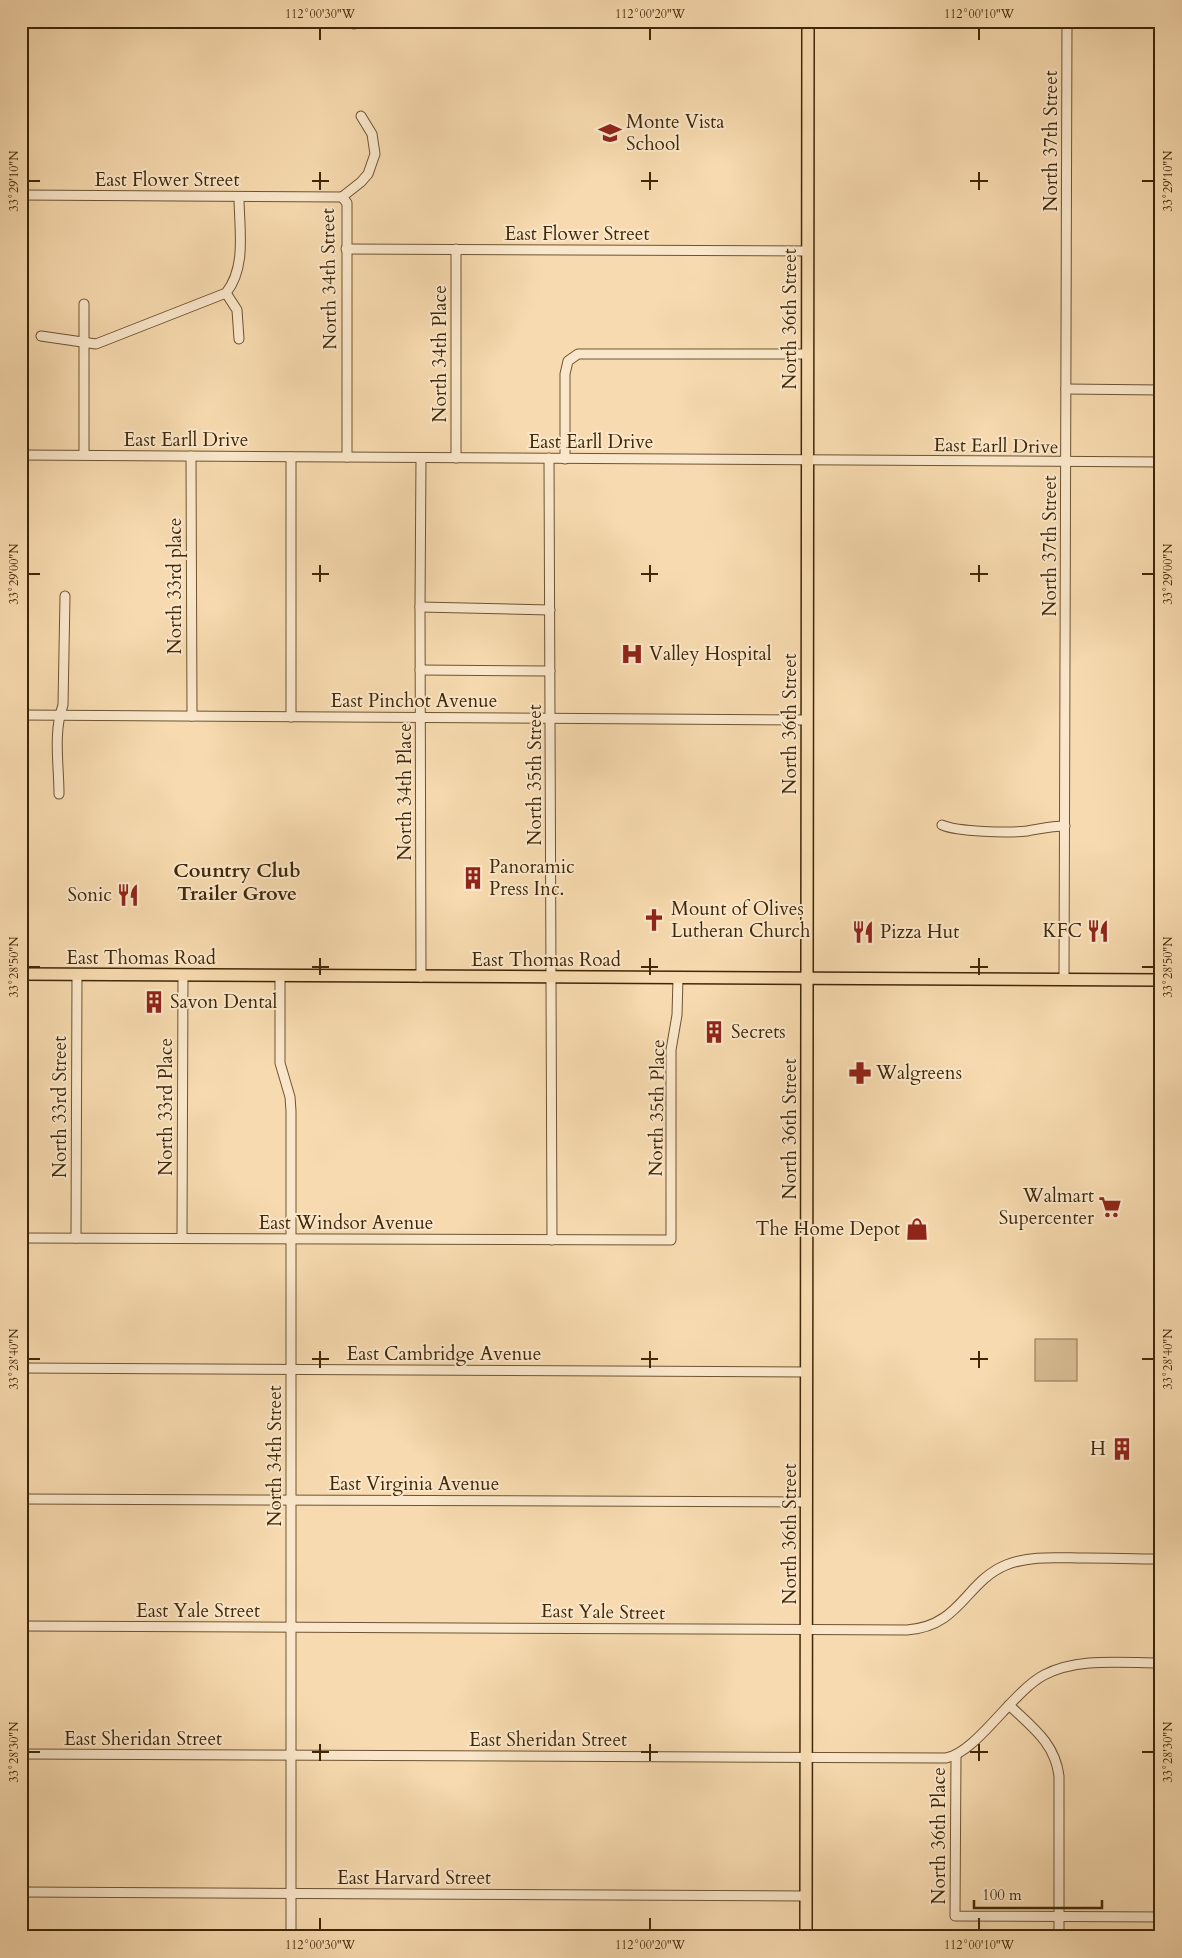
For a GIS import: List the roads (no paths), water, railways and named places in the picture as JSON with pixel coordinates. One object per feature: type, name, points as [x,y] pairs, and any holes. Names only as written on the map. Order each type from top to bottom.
[{"type":"main road","name":"North 36th Street","points":[[806,1937],[808,21]]},
{"type":"main road","name":"East Thomas Road","points":[[21,974],[77,976],[1161,980]]},
{"type":"street","name":"North 37th Street","points":[[1064,980],[1067,21]]},
{"type":"street","name":"North 34th Street","points":[[347,457],[347,203],[342,197],[362,182],[368,174],[374,154],[372,134],[361,116]]},
{"type":"street","name":"East Flower Street","points":[[21,196],[342,197]]},
{"type":"street","points":[[40,336],[96,344],[226,293],[233,284],[239,267],[239,197]]},
{"type":"street","name":"East Flower Street","points":[[346,249],[808,251]]},
{"type":"street","name":"North 34th Place","points":[[456,249],[456,458]]},
{"type":"street","points":[[226,293],[237,310],[239,339]]},
{"type":"street","points":[[84,304],[84,455]]},
{"type":"street","points":[[565,459],[565,374],[570,359],[578,354],[808,354]]},
{"type":"street","points":[[1066,389],[1161,390]]},
{"type":"street","name":"East Earll Drive","points":[[21,455],[1161,462]]},
{"type":"street","name":"North 33rd place","points":[[191,456],[192,716]]},
{"type":"street","points":[[291,457],[291,717]]},
{"type":"street","name":"North 34th Place","points":[[421,458],[421,977]]},
{"type":"street","name":"North 35th Street","points":[[549,458],[552,1240]]},
{"type":"street","points":[[59,794],[59,715],[63,705],[65,596]]},
{"type":"street","points":[[420,607],[529,608],[533,610],[550,608]]},
{"type":"street","points":[[420,670],[550,671]]},
{"type":"street","name":"East Pinchot Avenue","points":[[21,715],[807,720]]},
{"type":"street","points":[[942,825],[959,830],[1026,831],[1045,826],[1065,826]]},
{"type":"street","name":"North 33rd Street","points":[[76,1238],[77,976]]},
{"type":"street","name":"North 33rd Place","points":[[182,1238],[183,976]]},
{"type":"street","name":"North 34th Street","points":[[280,976],[280,1064],[291,1104],[291,1937]]},
{"type":"street","name":"North 35th Place","points":[[671,1240],[671,1050],[677,1015],[678,978]]},
{"type":"street","name":"East Windsor Avenue","points":[[21,1238],[671,1240]]},
{"type":"street","name":"East Cambridge Avenue","points":[[21,1368],[808,1372]]},
{"type":"street","name":"East Virginia Avenue","points":[[21,1499],[807,1502]]},
{"type":"street","name":"East Yale Street","points":[[21,1626],[920,1629],[944,1618],[991,1574],[1004,1566],[1030,1558],[1161,1559]]},
{"type":"street","points":[[956,1756],[1034,1682],[1060,1668],[1094,1663],[1161,1663]]},
{"type":"street","points":[[1009,1705],[1053,1750],[1058,1762],[1059,1937]]},
{"type":"street","name":"East Sheridan Street","points":[[21,1754],[290,1757],[937,1759],[956,1756]]},
{"type":"street","name":"North 36th Place","points":[[956,1756],[955,1916],[1058,1916]]},
{"type":"street","name":"East Harvard Street","points":[[21,1892],[806,1896]]},
{"type":"street","points":[[1058,1916],[1161,1917]]},
{"type":"place","name":"Monte Vista School","points":[[610,133]]},
{"type":"place","name":"Valley Hospital","points":[[632,654]]},
{"type":"place","name":"Panoramic Press Inc.","points":[[473,878]]},
{"type":"place","name":"Sonic","points":[[128,895]]},
{"type":"place","name":"Mount of Olives Lutheran Church","points":[[654,920]]},
{"type":"place","name":"KFC","points":[[1098,931]]},
{"type":"place","name":"Pizza Hut","points":[[863,932]]},
{"type":"place","name":"Savon Dental","points":[[154,1002]]},
{"type":"place","name":"Secrets","points":[[714,1032]]},
{"type":"place","name":"Walgreens","points":[[860,1073]]},
{"type":"place","name":"Walmart Supercenter","points":[[1110,1207]]},
{"type":"place","name":"The Home Depot","points":[[917,1229]]},
{"type":"place","name":"H","points":[[1122,1449]]},
{"type":"district","name":"Country Club Trailer Grove","points":[[237,882]]}]
